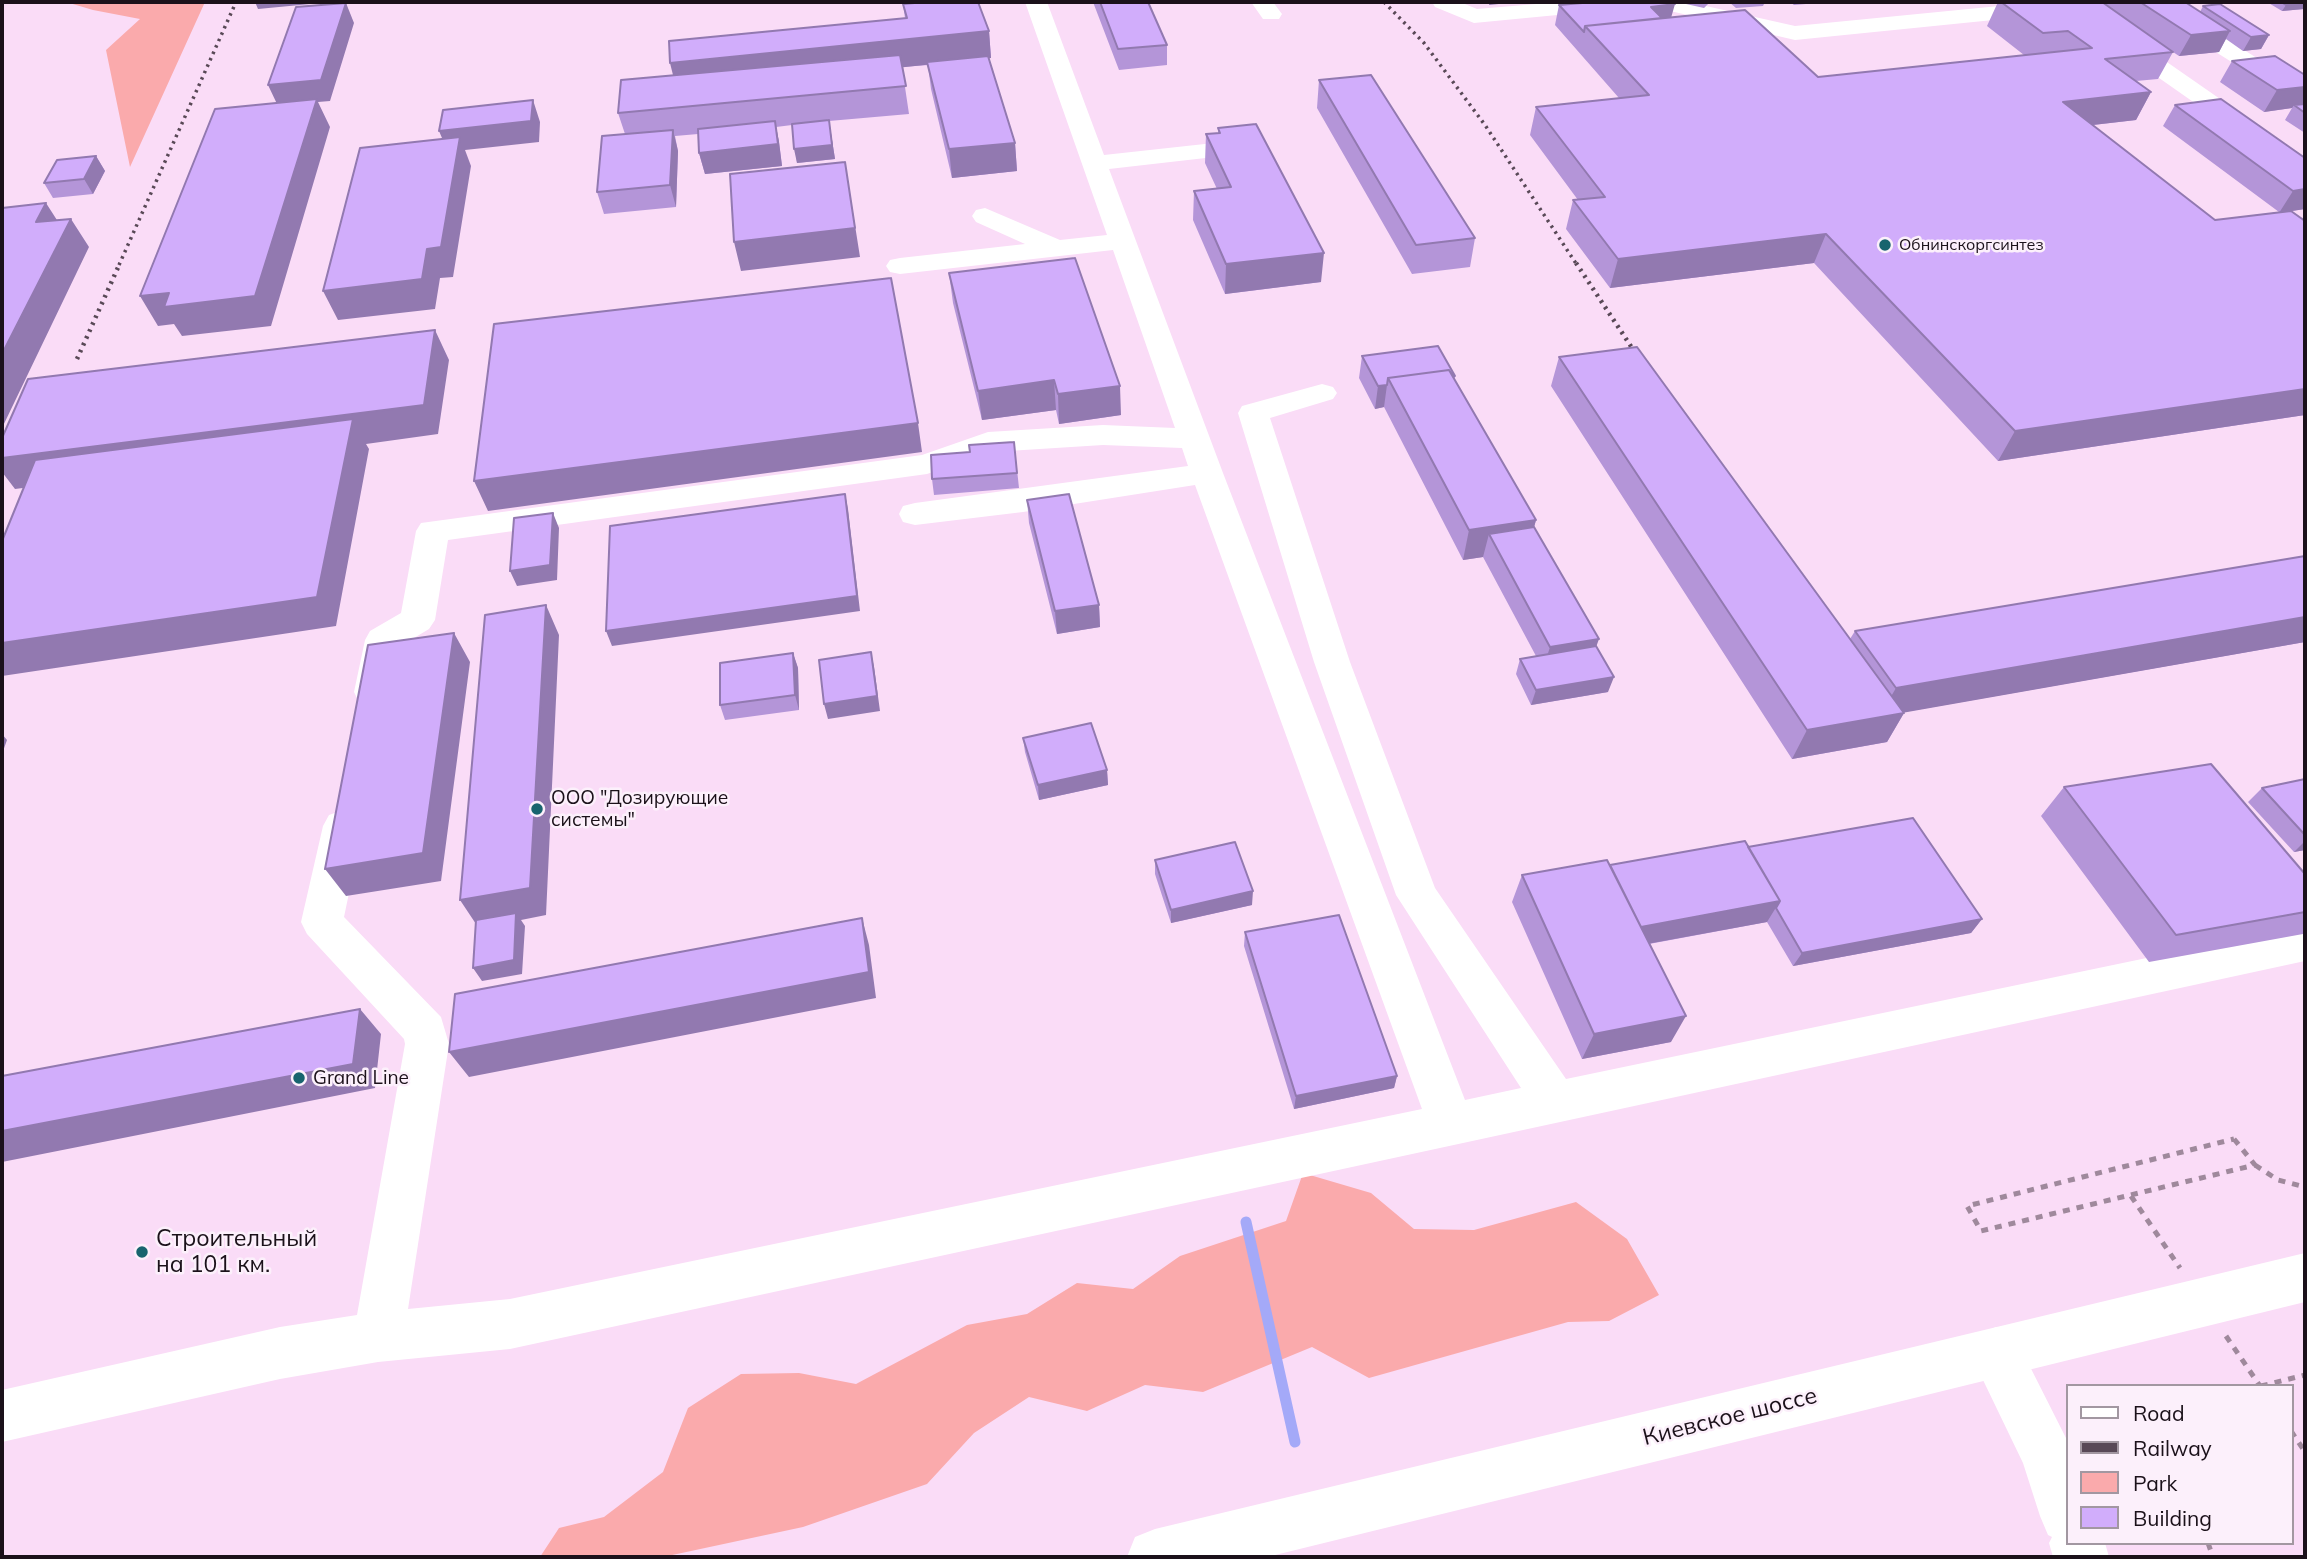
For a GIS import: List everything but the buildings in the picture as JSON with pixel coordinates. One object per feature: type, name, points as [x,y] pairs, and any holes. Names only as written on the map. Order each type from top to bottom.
[{"type":"main road","points":[[1036,2],[1207,473],[1450,1122]]},
{"type":"main road","points":[[1443,2],[1474,16],[1630,2]]},
{"type":"main road","points":[[1661,2],[1795,33],[2071,5]]},
{"type":"main road","points":[[1870,2],[1889,24]]},
{"type":"main road","points":[[2152,2],[2305,98]]},
{"type":"main road","points":[[2105,29],[2305,169]]},
{"type":"main road","points":[[1095,163],[1223,149]]},
{"type":"main road","points":[[985,216],[1056,248]]},
{"type":"main road","points":[[900,265],[1123,241]]},
{"type":"main road","points":[[1322,394],[1253,413],[1332,662],[1417,895],[1556,1102]]},
{"type":"main road","points":[[366,721],[383,640],[417,620],[433,531],[927,464],[988,442],[1103,435],[1195,439]]},
{"type":"main road","points":[[915,514],[1023,501],[1207,473]]},
{"type":"main road","points":[[351,788],[322,922],[425,1031],[427,1044],[378,1337]]},
{"type":"main road","points":[[2,1416],[280,1353],[378,1337],[510,1324],[1450,1122],[1556,1102],[2305,943]]},
{"type":"main road","name":"Киевское шоссе","points":[[1155,1557],[2305,1277]]},
{"type":"main road","points":[[1996,1353],[2046,1455],[2066,1513]]},
{"type":"path","points":[[2255,1165],[1981,1231],[1967,1206],[2234,1139],[2255,1165],[2278,1180],[2305,1187]]},
{"type":"path","points":[[2269,1384],[2305,1375]]},
{"type":"path","points":[[2293,1434],[2305,1452]]},
{"type":"green space","points":[[66,2],[205,2],[130,167],[106,50],[140,19]]},
{"type":"green space","points":[[1303,1173],[1371,1193],[1414,1229],[1474,1230],[1576,1202],[1627,1239],[1659,1295],[1609,1321],[1568,1322],[1369,1378],[1312,1347],[1203,1392],[1145,1385],[1087,1411],[1029,1397],[974,1433],[927,1484],[803,1527],[663,1557],[540,1557],[559,1528],[604,1517],[663,1472],[688,1408],[741,1374],[799,1373],[856,1384],[967,1325],[1027,1314],[1077,1283],[1133,1289],[1180,1256],[1286,1221]]},
{"type":"waterway","points":[[1246,1222],[1295,1442]]},
{"type":"railway","points":[[119,265],[236,2]]},
{"type":"railway","points":[[1384,2],[1424,43],[1485,125],[1577,265]]},
{"type":"railway","points":[[77,359],[120,263]]},
{"type":"railway","points":[[1576,263],[1642,363]]},
{"type":"place","name":"Обнинскоргсинтез","points":[[1885,245]]},
{"type":"place","name":"ООО \"Дозирующие системы\"","points":[[537,809]]},
{"type":"place","name":"Grand Line","points":[[299,1078]]},
{"type":"place","name":"Строительный на 101 км.","points":[[142,1252]]}]
